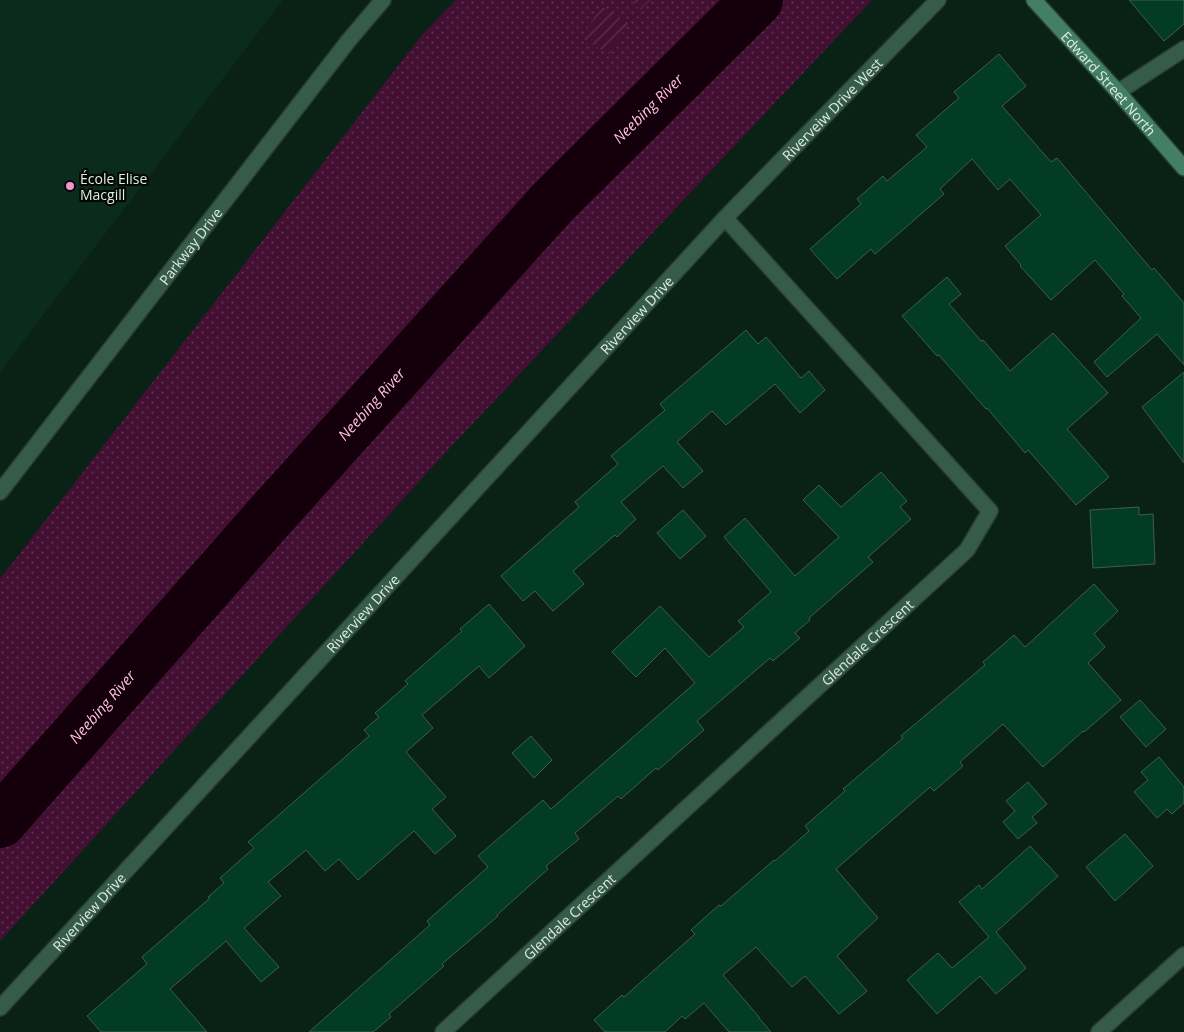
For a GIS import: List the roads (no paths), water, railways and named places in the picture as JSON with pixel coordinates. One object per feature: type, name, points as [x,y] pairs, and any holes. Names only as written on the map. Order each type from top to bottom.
[{"type":"main road","name":"Edward Street North","points":[[1034,0],[1184,168]]},
{"type":"street","name":"Parkway Drive","points":[[0,492],[349,40],[382,0]]},
{"type":"street","name":"Riverveiw Drive West","points":[[726,218],[938,0]]},
{"type":"street","points":[[1118,92],[1184,50]]},
{"type":"street","name":"Riverview Drive","points":[[0,1008],[726,218]]},
{"type":"street","name":"Glendale Crescent","points":[[443,1032],[967,550],[990,511],[726,218]]},
{"type":"street","points":[[1099,1032],[1184,955]]},
{"type":"waterway","name":"Neebing River","points":[[0,822],[271,515],[553,202],[757,0]]},
{"type":"place","name":"École Elise Macgill","points":[[70,186]]}]
